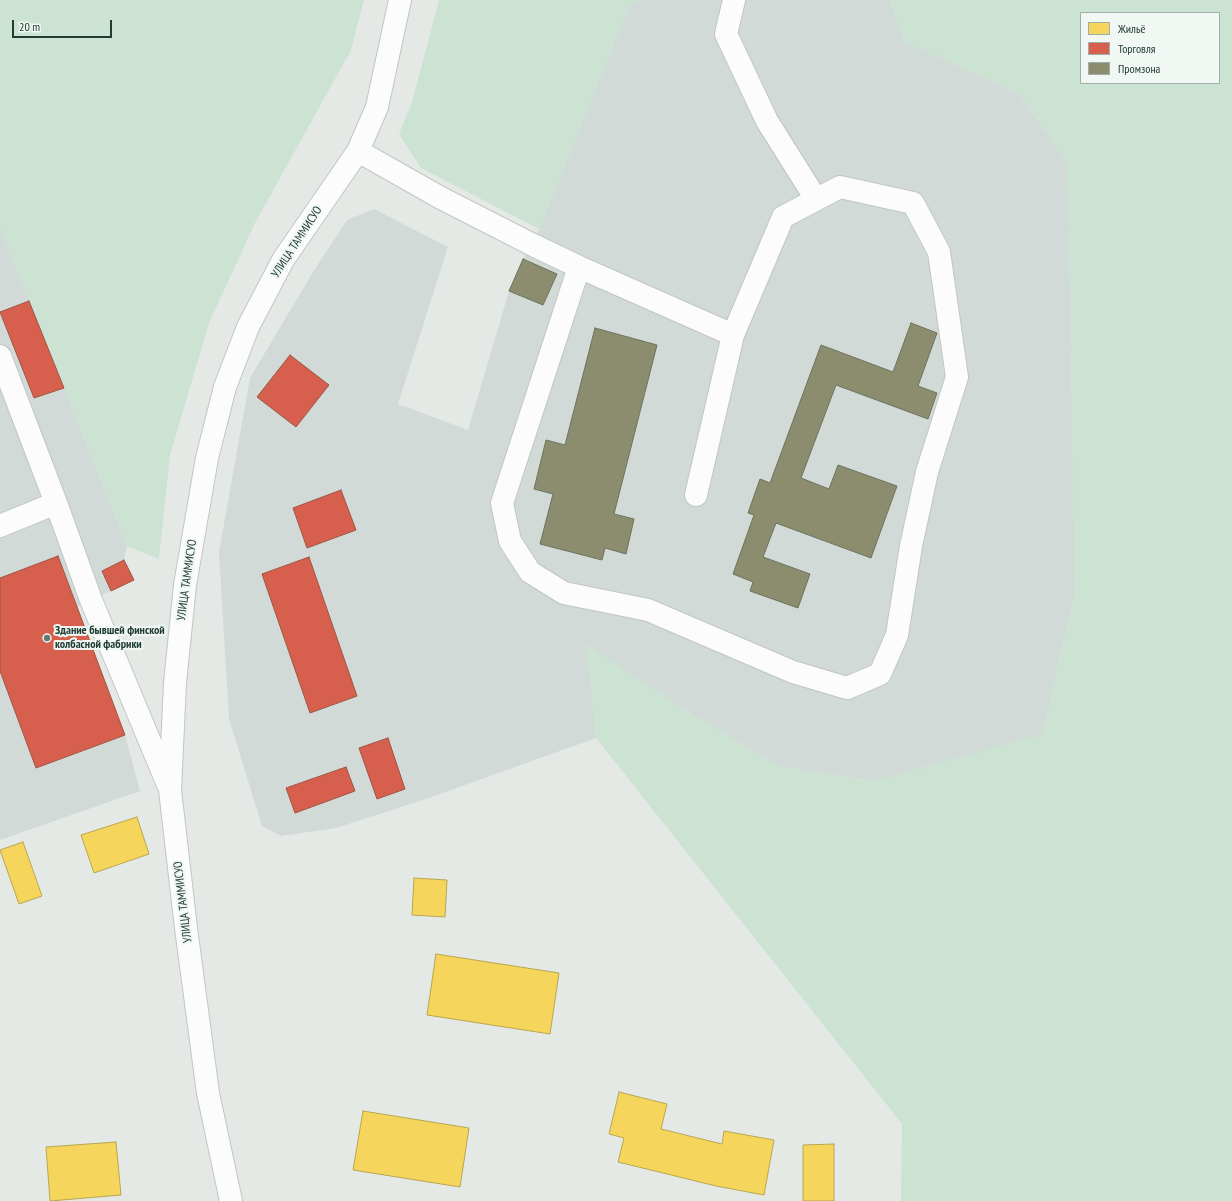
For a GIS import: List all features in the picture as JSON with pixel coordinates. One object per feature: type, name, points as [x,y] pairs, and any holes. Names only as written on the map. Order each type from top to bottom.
[{"type":"street","name":"УЛИЦА ТАММИСУО","points":[[231,1201],[208,1093],[186,928],[170,790],[175,683],[185,585],[206,458],[225,386],[248,327],[283,260],[358,151],[377,107],[400,0]]},
{"type":"street","points":[[734,0],[726,34],[767,121],[816,199]]},
{"type":"street","points":[[358,151],[441,198],[579,267],[733,335]]},
{"type":"street","points":[[579,267],[502,503],[510,541],[530,572],[564,593],[648,610],[793,672],[846,688],[880,674],[896,635],[911,546],[927,472],[957,377],[939,252],[913,203],[840,187],[783,217],[733,335],[696,494]]},
{"type":"street","points":[[0,356],[91,600],[170,790]]},
{"type":"street","points":[[0,526],[56,503]]},
{"type":"shaded area","points":[[644,0],[890,0],[904,41],[1019,94],[1068,163],[1075,592],[1042,735],[874,781],[778,766],[693,715],[587,645],[596,738],[426,799],[336,828],[281,836],[262,826],[229,719],[219,552],[250,378],[313,272],[347,220],[374,209],[448,247],[398,404],[468,430],[509,291],[523,259],[539,229],[630,4]]},
{"type":"shaded area","points":[[0,227],[127,546],[124,560],[134,580],[77,607],[125,735],[140,791],[0,840]]},
{"type":"green space","points":[[0,0],[364,0],[351,50],[255,223],[209,323],[170,455],[159,559],[127,546],[0,227]]},
{"type":"green space","points":[[439,0],[644,0],[630,4],[539,229],[421,168],[399,134],[412,102]]},
{"type":"green space","points":[[890,0],[1232,0],[1232,1201],[901,1201],[902,1124],[596,738],[586,644],[693,715],[778,766],[874,781],[1042,734],[1075,592],[1068,163],[1019,94],[904,41]]},
{"type":"building: Жильё","points":[[137,817],[149,854],[94,873],[81,835]]},
{"type":"building: Жильё","points":[[23,842],[42,896],[19,904],[0,850]]},
{"type":"building: Жильё","points":[[414,878],[447,880],[445,917],[412,915]]},
{"type":"building: Жильё","points":[[436,954],[559,973],[550,1034],[427,1015]]},
{"type":"building: Жильё","points":[[619,1092],[667,1104],[661,1129],[722,1144],[724,1131],[774,1140],[764,1195],[716,1186],[618,1162],[624,1138],[609,1134]]},
{"type":"building: Жильё","points":[[363,1111],[469,1128],[460,1187],[353,1170]]},
{"type":"building: Жильё","points":[[116,1142],[121,1195],[50,1201],[46,1147]]},
{"type":"building: Жильё","points":[[834,1144],[834,1201],[803,1201],[803,1145]]},
{"type":"building: Торговля","points":[[29,301],[64,388],[34,398],[0,312]]},
{"type":"building: Торговля","points":[[290,355],[329,385],[296,427],[257,397]]},
{"type":"building: Торговля","points":[[341,490],[356,530],[307,548],[293,508]]},
{"type":"building: Торговля","points":[[58,556],[125,735],[36,768],[0,671],[0,578]]},
{"type":"building: Торговля","points":[[309,557],[357,696],[310,713],[262,574]]},
{"type":"building: Торговля","points":[[124,560],[134,580],[111,591],[102,571]]},
{"type":"building: Торговля","points":[[388,738],[405,789],[377,799],[359,748]]},
{"type":"building: Торговля","points":[[346,767],[355,791],[295,813],[286,788]]},
{"type":"building: Промзона","points":[[523,259],[557,274],[543,305],[509,291]]},
{"type":"building: Промзона","points":[[911,323],[937,333],[918,386],[937,393],[928,419],[836,385],[801,478],[829,489],[838,465],[897,486],[871,558],[776,523],[763,557],[810,574],[798,608],[750,591],[753,582],[733,574],[754,515],[748,513],[760,479],[770,483],[821,345],[893,372]]},
{"type":"building: Промзона","points":[[595,328],[657,345],[614,514],[634,519],[626,554],[605,548],[602,560],[540,544],[553,494],[534,489],[546,440],[565,445]]},
{"type":"place","name":"Здание бывшей финской колбасной фабрики","points":[[47,638]]}]
